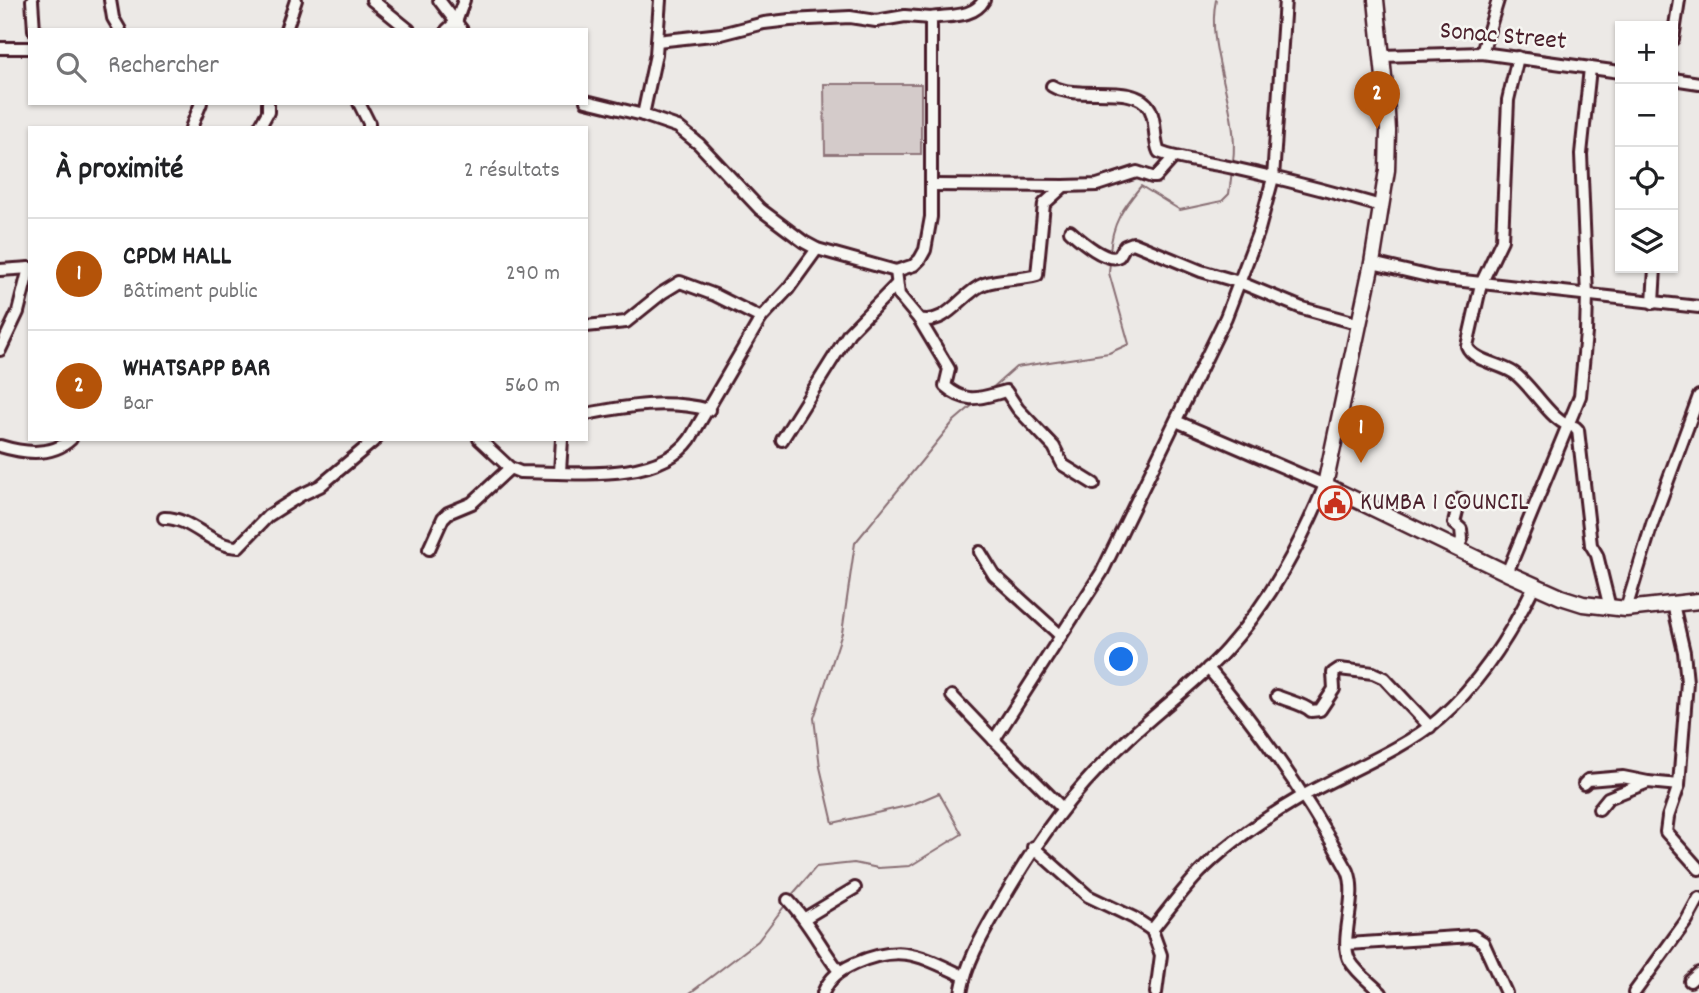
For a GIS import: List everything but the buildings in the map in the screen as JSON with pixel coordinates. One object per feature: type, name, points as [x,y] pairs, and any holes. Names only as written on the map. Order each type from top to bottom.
[{"type":"main road","points":[[1376,0],[1388,131],[1387,170],[1360,324],[1325,485],[1534,586],[1583,604],[1626,609],[1699,601]]},
{"type":"street","points":[[32,0],[34,28]]},
{"type":"street","points":[[110,0],[113,18],[119,28]]},
{"type":"street","points":[[287,28],[296,0]]},
{"type":"street","points":[[372,0],[407,28]]},
{"type":"street","points":[[439,0],[455,27]]},
{"type":"street","points":[[455,27],[464,0]]},
{"type":"street","points":[[643,115],[657,41],[660,0]]},
{"type":"street","points":[[657,41],[721,34],[790,20],[850,17],[876,21],[905,16],[931,18],[973,13],[984,0]]},
{"type":"street","points":[[994,740],[1102,572],[1226,317],[1258,233],[1273,178],[1285,0]]},
{"type":"street","points":[[1482,53],[1498,0]]},
{"type":"street","points":[[1676,21],[1679,0]]},
{"type":"street","points":[[588,101],[678,127],[689,134],[760,209],[804,243],[896,271],[914,264],[925,250],[931,217],[931,18]]},
{"type":"street","points":[[0,48],[28,48]]},
{"type":"street","name":"Sonac Street","points":[[1382,56],[1482,53],[1615,71]]},
{"type":"street","points":[[1518,57],[1508,100],[1503,240],[1481,284],[1468,350],[1513,372],[1568,427],[1578,430],[1591,545],[1597,555],[1611,608]]},
{"type":"street","points":[[1507,573],[1580,396],[1587,295],[1581,154],[1590,68]]},
{"type":"street","points":[[1678,80],[1699,83]]},
{"type":"street","points":[[1052,86],[1068,93],[1124,94],[1142,100],[1148,105],[1154,121],[1157,151],[1174,158],[1321,188],[1381,206]]},
{"type":"street","points":[[192,126],[200,105]]},
{"type":"street","points":[[260,126],[268,111],[268,105]]},
{"type":"street","points":[[360,105],[369,126]]},
{"type":"street","points":[[932,186],[1097,185],[1137,172],[1156,177],[1174,158]]},
{"type":"street","points":[[919,319],[926,321],[948,313],[982,285],[1037,275],[1044,204],[1064,186]]},
{"type":"street","points":[[1069,231],[1104,255],[1116,258],[1125,246],[1133,243],[1302,308],[1360,324]]},
{"type":"street","points":[[481,441],[510,468],[520,472],[603,473],[668,459],[685,447],[761,318],[788,289],[817,249]]},
{"type":"street","points":[[1372,263],[1436,278],[1699,307]]},
{"type":"street","points":[[0,270],[28,268]]},
{"type":"street","points":[[896,271],[903,301],[919,319],[949,369],[946,386],[956,396],[975,400],[1006,391],[1018,409],[1054,447],[1063,465],[1094,484]]},
{"type":"street","points":[[1653,303],[1655,273]]},
{"type":"street","points":[[0,350],[18,312],[28,275]]},
{"type":"street","points":[[588,326],[626,321],[680,282],[715,295],[761,318]]},
{"type":"street","points":[[782,440],[849,333],[897,284]]},
{"type":"street","points":[[1626,609],[1652,524],[1699,396]]},
{"type":"street","points":[[588,414],[647,403],[686,404],[709,410]]},
{"type":"street","points":[[961,993],[964,976],[982,937],[1033,847],[1062,808],[1126,740],[1209,668],[1245,629],[1270,595],[1310,522],[1325,485],[1177,421]]},
{"type":"street","points":[[0,446],[22,452],[45,451],[68,441]]},
{"type":"street","points":[[164,518],[179,521],[228,546],[238,547],[268,516],[325,482],[374,441]]},
{"type":"street","points":[[560,472],[562,441]]},
{"type":"street","points":[[429,549],[448,513],[472,503],[510,468]]},
{"type":"street","points":[[1457,550],[1462,539],[1461,528],[1454,523],[1460,499]]},
{"type":"street","points":[[980,552],[994,575],[1060,635]]},
{"type":"street","points":[[1152,930],[1211,862],[1246,833],[1303,796],[1430,727],[1441,718],[1478,678],[1507,635],[1534,586]]},
{"type":"street","points":[[1673,604],[1684,652],[1687,682],[1679,785],[1666,832],[1699,869]]},
{"type":"street","points":[[1209,668],[1303,796],[1351,878],[1348,957],[1381,993]]},
{"type":"street","points":[[1276,695],[1292,704],[1306,706],[1311,711],[1320,710],[1334,689],[1333,673],[1339,669],[1373,673],[1384,678],[1430,727]]},
{"type":"street","points":[[952,696],[1062,808]]},
{"type":"street","points":[[1584,784],[1588,780],[1623,776],[1679,785]]},
{"type":"street","points":[[1600,808],[1608,798],[1648,782]]},
{"type":"street","points":[[1033,847],[1088,896],[1134,918],[1152,930],[1162,962],[1156,993]]},
{"type":"street","points":[[805,918],[855,888]]},
{"type":"street","points":[[1634,993],[1680,931],[1699,898]]},
{"type":"street","points":[[788,901],[805,918],[820,947],[839,971]]},
{"type":"street","points":[[1347,944],[1473,936],[1483,942],[1506,993]]},
{"type":"street","points":[[823,993],[839,971],[875,955],[917,955],[964,976]]},
{"type":"shaded area","points":[[824,84],[921,84],[921,154],[825,154]]},
{"type":"waterway","points":[[1216,0],[1215,39],[1232,121],[1233,162]]},
{"type":"waterway","points":[[1110,252],[1113,233],[1120,216],[1141,186],[1180,210],[1222,201],[1229,194],[1232,171]]},
{"type":"waterway","points":[[990,390],[1016,367],[1109,353],[1129,344],[1109,273],[1110,262]]},
{"type":"waterway","points":[[791,896],[816,867],[854,863],[878,868],[910,866],[962,834],[939,793],[911,805],[833,823],[820,767],[814,718],[842,633],[855,543],[954,421],[975,403]]},
{"type":"waterway","points":[[690,993],[758,941],[786,904]]},
{"type":"place","name":"WHATSAPP BAR","points":[[1377,129]]},
{"type":"place","name":"CPDM HALL","points":[[1361,463]]},
{"type":"place","name":"KUMBA 1 COUNCIL","points":[[1335,503]]}]
